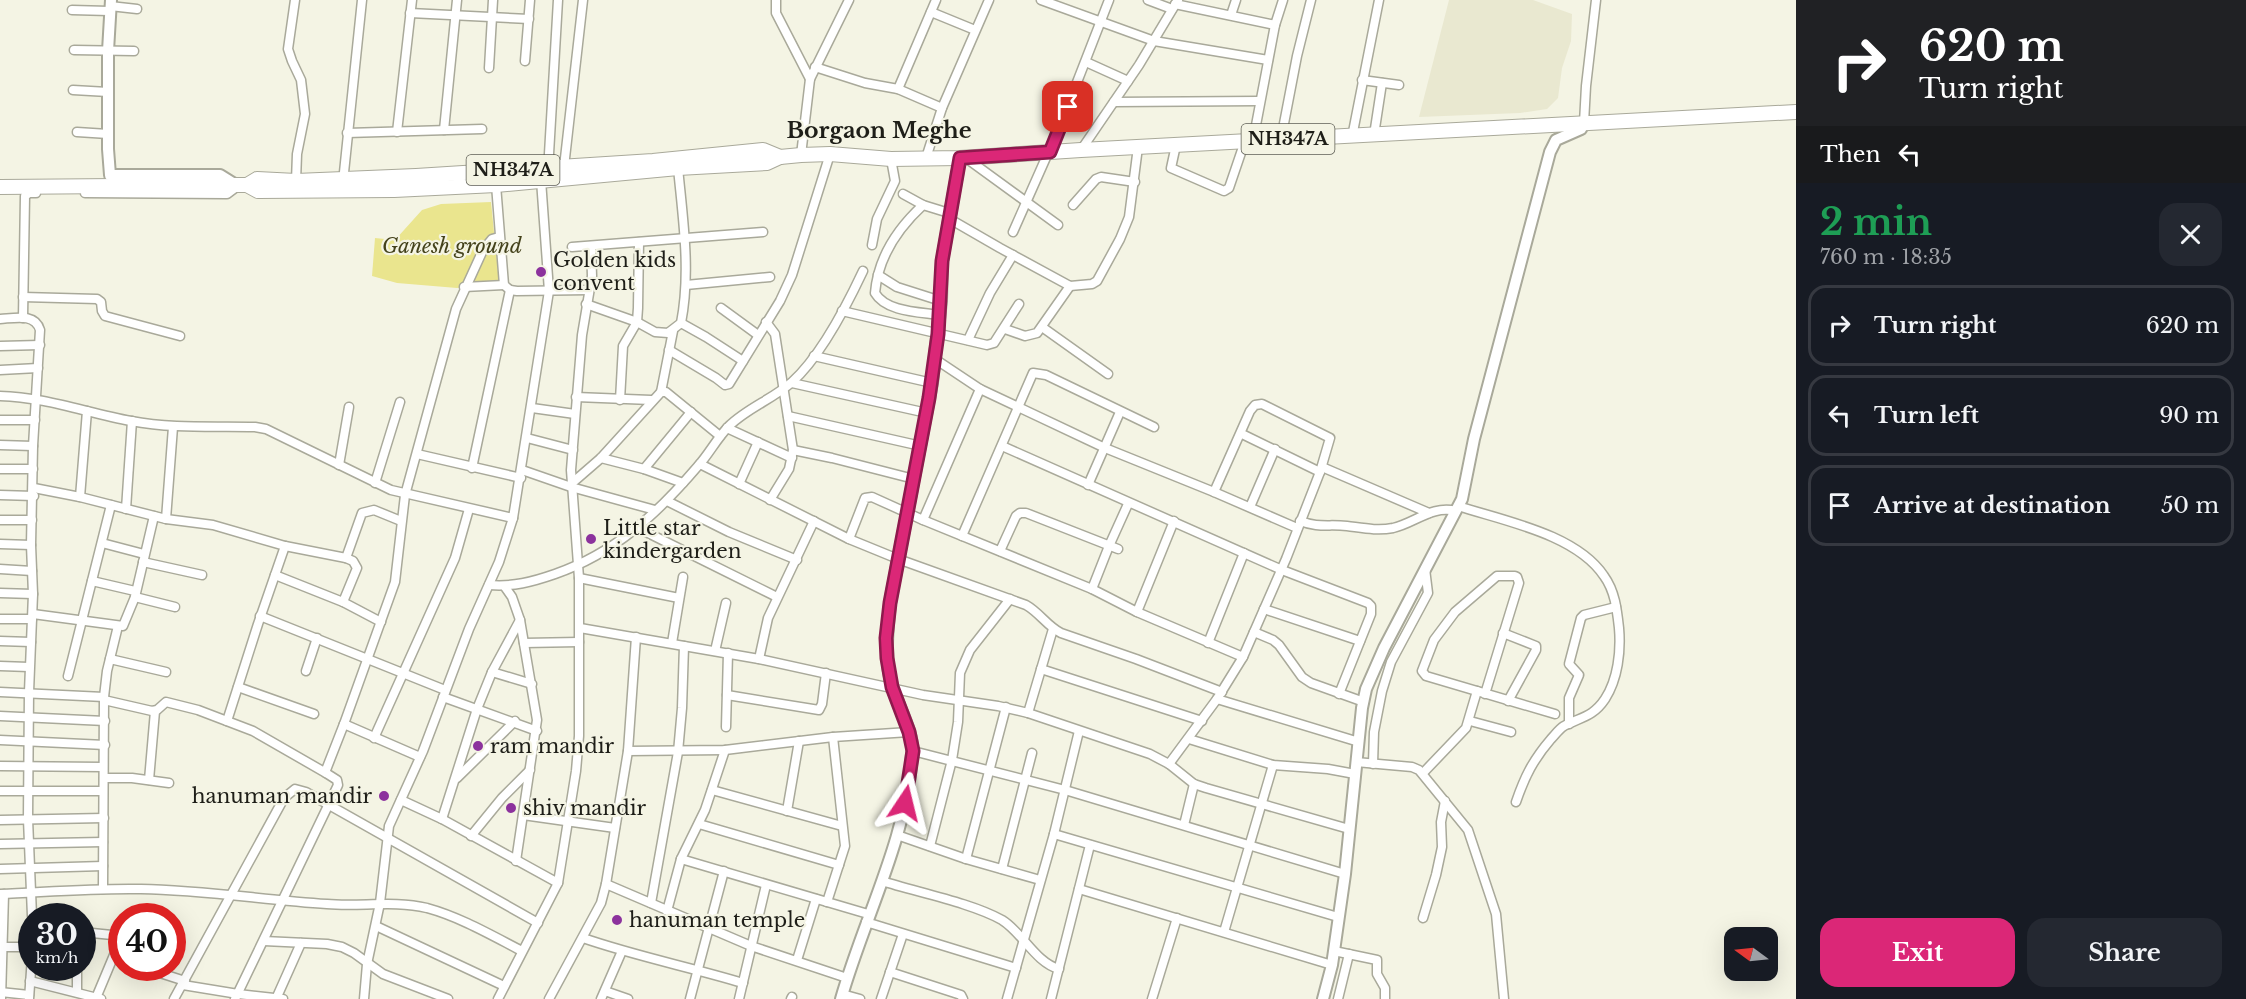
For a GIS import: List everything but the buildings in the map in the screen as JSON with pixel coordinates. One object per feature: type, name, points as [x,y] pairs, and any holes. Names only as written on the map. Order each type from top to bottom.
[{"type":"highway","name":"NH347A","points":[[0,187],[239,185],[258,191],[767,163],[780,157],[830,154],[891,159],[963,158],[1796,112]]},
{"type":"highway","name":"NH347A","points":[[239,185],[255,179],[394,190],[496,184],[546,176],[564,167],[763,150],[780,157]]},
{"type":"street","points":[[295,0],[288,49],[302,80],[305,105],[297,154],[296,181]]},
{"type":"street","points":[[343,185],[362,0]]},
{"type":"street","points":[[397,132],[412,0]]},
{"type":"street","points":[[444,130],[457,0]]},
{"type":"street","points":[[489,68],[493,0]]},
{"type":"street","points":[[525,61],[530,0]]},
{"type":"street","points":[[364,999],[368,964],[380,903],[389,826],[420,757],[469,629],[499,562],[513,518],[549,291],[546,176],[558,0]]},
{"type":"street","points":[[564,167],[583,0]]},
{"type":"street","points":[[776,0],[776,13],[810,79]]},
{"type":"street","points":[[801,156],[810,79],[849,0]]},
{"type":"street","points":[[898,90],[936,0]]},
{"type":"street","points":[[926,158],[942,108],[989,0]]},
{"type":"street","points":[[1041,0],[1154,40],[1268,60]]},
{"type":"street","points":[[1013,232],[1050,152],[1108,0]]},
{"type":"street","points":[[1148,0],[1275,25]]},
{"type":"street","points":[[1231,15],[1236,0]]},
{"type":"street","points":[[1176,145],[1170,168],[1224,191],[1229,188],[1249,141],[1275,25],[1283,0]]},
{"type":"street","points":[[1281,140],[1297,56],[1311,0]]},
{"type":"street","points":[[1352,137],[1379,0]]},
{"type":"street","points":[[1323,999],[1332,965],[1345,874],[1366,689],[1384,648],[1462,499],[1474,439],[1550,152],[1556,140],[1581,129],[1584,123],[1596,0]]},
{"type":"street","points":[[1081,150],[1128,81],[1175,4]]},
{"type":"street","points":[[23,318],[26,194],[227,194],[239,185],[220,175],[111,175],[108,134],[110,6]]},
{"type":"street","points":[[72,10],[110,6],[137,9]]},
{"type":"street","points":[[931,12],[975,30]]},
{"type":"street","points":[[410,13],[529,19]]},
{"type":"street","points":[[74,50],[134,51]]},
{"type":"street","points":[[1086,62],[1128,81]]},
{"type":"street","points":[[815,67],[898,90],[942,108]]},
{"type":"street","points":[[1362,80],[1399,85]]},
{"type":"street","points":[[1374,135],[1382,83]]},
{"type":"street","points":[[73,90],[108,92]]},
{"type":"street","points":[[1114,102],[1259,101]]},
{"type":"street","points":[[347,133],[483,129]]},
{"type":"street","points":[[77,132],[108,134]]},
{"type":"street","points":[[903,194],[922,205],[949,215],[1012,255],[1070,286],[1092,284],[1097,280],[1125,229],[1135,182],[1138,147]]},
{"type":"street","points":[[669,350],[727,386],[792,275],[830,154]]},
{"type":"street","points":[[860,999],[842,997],[897,835],[909,788],[913,751],[909,732],[892,687],[886,638],[898,560],[932,382],[938,334],[942,261],[949,215],[963,158],[1058,225]]},
{"type":"street","points":[[872,245],[877,219],[895,181],[891,159]]},
{"type":"street","points":[[586,304],[637,322],[655,332],[668,333],[681,323],[686,285],[678,168]]},
{"type":"street","points":[[1073,205],[1101,177],[1135,182]]},
{"type":"street","points":[[472,468],[507,288],[499,237],[496,184]]},
{"type":"street","points":[[922,205],[899,229],[886,250],[875,293],[880,300],[904,309],[939,315]]},
{"type":"street","points":[[572,247],[763,232]]},
{"type":"street","points":[[326,773],[395,582],[405,495],[456,309],[464,287],[487,243],[499,237]]},
{"type":"street","points":[[620,400],[623,346],[637,322],[639,242]]},
{"type":"street","points":[[498,999],[558,883],[569,821],[579,736],[580,628],[579,566],[571,485],[576,398],[586,304],[592,276],[591,246]]},
{"type":"street","points":[[968,340],[990,293],[1012,255]]},
{"type":"street","points":[[489,585],[505,587],[531,582],[579,566],[617,544],[638,528],[667,501],[737,418],[792,382],[814,356],[863,271]]},
{"type":"street","points":[[878,275],[897,288],[940,301]]},
{"type":"street","points":[[686,285],[770,277]]},
{"type":"street","points":[[1005,329],[1019,335],[1037,333],[1070,286]]},
{"type":"street","points":[[464,287],[549,291],[589,290]]},
{"type":"street","points":[[23,297],[97,300],[101,302],[102,314],[105,316],[180,336]]},
{"type":"street","points":[[842,311],[991,345],[1005,329],[1019,304]]},
{"type":"street","points":[[721,308],[758,335]]},
{"type":"street","points":[[0,319],[31,319],[38,324],[40,345],[33,446],[34,492],[31,545],[33,594],[28,716],[28,819],[31,903]]},
{"type":"street","points":[[766,322],[775,334],[793,454],[770,500]]},
{"type":"street","points":[[681,323],[743,361]]},
{"type":"street","points":[[1042,327],[1108,374]]},
{"type":"street","points":[[571,485],[601,458],[651,400],[661,392],[673,331]]},
{"type":"street","points":[[0,346],[40,345]]},
{"type":"street","points":[[814,356],[932,382]]},
{"type":"street","points":[[935,359],[980,389],[1105,448],[1250,507],[1299,524],[1378,530],[1402,525],[1442,509],[1457,509],[1534,530],[1586,556],[1605,577],[1616,607],[1620,651],[1617,666],[1608,692],[1592,714],[1559,730],[1533,761],[1516,802]]},
{"type":"street","points":[[0,370],[38,368]]},
{"type":"street","points":[[962,536],[1031,375],[1037,372],[1154,427]]},
{"type":"street","points":[[792,382],[927,413]]},
{"type":"street","points":[[923,520],[980,389]]},
{"type":"street","points":[[661,392],[666,393],[720,436]]},
{"type":"street","points":[[0,396],[37,398],[132,422],[173,427],[266,429],[375,483],[405,495],[513,518]]},
{"type":"street","points":[[576,398],[651,400]]},
{"type":"street","points":[[375,483],[400,402]]},
{"type":"street","points":[[1169,764],[1202,721],[1242,657],[1282,570],[1321,470],[1330,438],[1259,403],[1253,407],[1214,492]]},
{"type":"street","points":[[339,465],[349,407]]},
{"type":"street","points":[[532,408],[575,414]]},
{"type":"street","points":[[80,497],[87,411]]},
{"type":"street","points":[[644,469],[691,412]]},
{"type":"street","points":[[1088,485],[1120,412]]},
{"type":"street","points":[[788,416],[921,446]]},
{"type":"street","points":[[0,420],[35,420]]},
{"type":"street","points":[[126,509],[132,422]]},
{"type":"street","points":[[166,519],[173,427]]},
{"type":"street","points":[[727,428],[793,454],[832,458],[914,479]]},
{"type":"street","points":[[1242,434],[1321,470],[1429,513]]},
{"type":"street","points":[[527,438],[573,450]]},
{"type":"street","points":[[739,484],[758,442]]},
{"type":"street","points":[[0,445],[33,446]]},
{"type":"street","points":[[1002,446],[1128,504],[1174,521],[1282,570],[1368,603],[1371,606],[1371,614],[1339,694]]},
{"type":"street","points":[[1250,507],[1275,449]]},
{"type":"street","points":[[417,454],[472,468],[521,474],[571,485],[656,510]]},
{"type":"street","points":[[601,458],[644,469],[683,483]]},
{"type":"street","points":[[700,464],[849,539],[898,560],[1035,610],[1053,629],[1219,696],[1359,742]]},
{"type":"street","points":[[0,469],[33,469]]},
{"type":"street","points":[[0,495],[34,492],[80,497],[166,519],[213,525],[285,546],[346,558],[353,561],[357,568],[343,602]]},
{"type":"street","points":[[849,539],[867,497],[872,497],[1092,589],[1137,612],[1242,657]]},
{"type":"street","points":[[667,501],[729,532],[797,560]]},
{"type":"street","points":[[1092,589],[1108,546],[1128,504]]},
{"type":"street","points":[[68,676],[111,505]]},
{"type":"street","points":[[374,738],[455,558],[469,509]]},
{"type":"street","points":[[346,558],[362,513],[374,510],[401,521]]},
{"type":"street","points":[[1000,551],[1016,516],[1020,513],[1034,515],[1118,549]]},
{"type":"street","points":[[0,619],[32,617],[82,620],[123,626],[135,594],[154,516]]},
{"type":"street","points":[[0,520],[32,520]]},
{"type":"street","points":[[759,659],[768,618],[814,521]]},
{"type":"street","points":[[1137,612],[1174,521]]},
{"type":"street","points":[[638,528],[777,597]]},
{"type":"street","points":[[102,543],[202,575]]},
{"type":"street","points":[[0,544],[31,545]]},
{"type":"street","points":[[227,721],[285,546]]},
{"type":"street","points":[[1208,643],[1244,553]]},
{"type":"street","points":[[0,569],[32,572]]},
{"type":"street","points":[[1373,764],[1374,732],[1382,691],[1391,663],[1428,593],[1425,569]]},
{"type":"street","points":[[275,575],[343,602],[381,622]]},
{"type":"street","points":[[1423,773],[1466,728],[1470,721],[1481,692],[1503,633],[1519,583],[1515,576],[1501,576],[1493,579],[1455,612],[1434,640],[1423,668],[1423,674],[1481,692],[1555,714]]},
{"type":"street","points":[[672,644],[683,577]]},
{"type":"street","points":[[579,578],[679,598]]},
{"type":"street","points":[[92,581],[176,607]]},
{"type":"street","points":[[505,587],[514,602],[520,620],[532,684],[537,730],[516,861]]},
{"type":"street","points":[[0,593],[33,594]]},
{"type":"street","points":[[930,846],[952,760],[960,699],[960,673],[970,650],[1010,599]]},
{"type":"street","points":[[715,651],[726,603]]},
{"type":"street","points":[[1569,724],[1569,698],[1579,675],[1569,664],[1581,618],[1584,615],[1616,607]]},
{"type":"street","points":[[1264,609],[1360,641]]},
{"type":"street","points":[[260,616],[403,672],[477,709],[537,730]]},
{"type":"street","points":[[442,819],[477,709],[492,672],[520,620]]},
{"type":"street","points":[[103,889],[104,698],[118,626]]},
{"type":"street","points":[[580,628],[728,653],[923,694],[1006,707],[1150,754],[1169,764],[1194,784],[1350,829]]},
{"type":"street","points":[[1028,713],[1053,629]]},
{"type":"street","points":[[1254,632],[1280,645],[1302,677],[1311,683],[1364,702]]},
{"type":"street","points":[[1503,633],[1536,646],[1508,700]]},
{"type":"street","points":[[549,999],[601,903],[606,884],[628,751],[636,637]]},
{"type":"street","points":[[306,671],[317,638]]},
{"type":"street","points":[[0,641],[31,642]]},
{"type":"street","points":[[524,643],[579,642]]},
{"type":"street","points":[[651,903],[678,752],[684,646]]},
{"type":"street","points":[[726,727],[728,653]]},
{"type":"street","points":[[110,659],[166,672]]},
{"type":"street","points":[[0,666],[29,667]]},
{"type":"street","points":[[1041,669],[1202,721]]},
{"type":"street","points":[[492,672],[532,684]]},
{"type":"street","points":[[727,695],[819,710],[822,704],[826,673]]},
{"type":"street","points":[[238,687],[314,714]]},
{"type":"street","points":[[0,692],[104,698],[155,711]]},
{"type":"street","points":[[149,780],[155,711],[164,703],[170,702],[265,736],[339,783],[237,997]]},
{"type":"street","points":[[966,859],[1006,707]]},
{"type":"street","points":[[0,716],[105,721]]},
{"type":"street","points":[[1470,721],[1510,732]]},
{"type":"street","points":[[456,778],[515,722]]},
{"type":"street","points":[[344,724],[420,757]]},
{"type":"street","points":[[1007,999],[1054,834],[1079,731]]},
{"type":"street","points":[[628,751],[725,750],[833,737],[909,732]]},
{"type":"street","points":[[827,902],[845,846],[833,737]]},
{"type":"street","points":[[1189,739],[1273,765],[1328,769],[1355,774]]},
{"type":"street","points":[[0,740],[105,745]]},
{"type":"street","points":[[787,811],[799,741]]},
{"type":"street","points":[[667,910],[681,859],[699,824],[725,750]]},
{"type":"street","points":[[913,751],[1065,790],[1345,874]]},
{"type":"street","points":[[1002,869],[1032,753]]},
{"type":"street","points":[[1356,762],[1412,767],[1423,773],[1468,830],[1496,914],[1504,999]]},
{"type":"street","points":[[1224,932],[1273,765]]},
{"type":"street","points":[[0,766],[103,767]]},
{"type":"street","points":[[471,836],[501,798],[530,770]]},
{"type":"street","points":[[104,778],[169,783]]},
{"type":"street","points":[[1184,825],[1194,784]]},
{"type":"street","points":[[712,789],[842,826]]},
{"type":"street","points":[[174,999],[288,793],[292,790],[300,790],[538,923]]},
{"type":"street","points":[[0,791],[103,791]]},
{"type":"street","points":[[401,800],[442,819],[558,883]]},
{"type":"street","points":[[1423,918],[1438,866],[1445,801]]},
{"type":"street","points":[[523,815],[615,828]]},
{"type":"street","points":[[0,820],[104,819]]},
{"type":"street","points":[[699,824],[839,865]]},
{"type":"street","points":[[1054,834],[1338,917]]},
{"type":"street","points":[[897,835],[966,859],[1040,880]]},
{"type":"street","points":[[0,844],[103,842]]},
{"type":"street","points":[[1051,999],[1090,845]]},
{"type":"street","points":[[681,859],[827,902],[903,934],[1016,968]]},
{"type":"street","points":[[0,869],[103,866]]},
{"type":"street","points":[[690,999],[724,871]]},
{"type":"street","points":[[882,881],[992,915],[1004,921],[1046,962],[1059,969]]},
{"type":"street","points":[[606,884],[751,946],[847,978]]},
{"type":"street","points":[[739,999],[765,885]]},
{"type":"street","points":[[108,974],[99,998],[30,981],[29,997],[1,994],[2,894],[144,889],[328,904],[380,903],[412,906],[466,922],[522,951]]},
{"type":"street","points":[[1079,889],[1332,965]]},
{"type":"street","points":[[796,960],[816,899]]},
{"type":"street","points":[[1152,999],[1177,918]]},
{"type":"street","points":[[376,926],[504,986]]},
{"type":"street","points":[[881,999],[903,934]]},
{"type":"street","points":[[583,938],[622,951],[697,969],[742,983]]},
{"type":"street","points":[[264,941],[301,942],[342,947],[383,974],[448,999]]},
{"type":"street","points":[[179,981],[237,997],[278,999],[301,942]]},
{"type":"street","points":[[1,947],[18,947]]},
{"type":"street","points":[[622,951],[603,995],[628,999]]},
{"type":"street","points":[[1334,951],[1378,962],[1377,974],[1385,988],[1385,999]]},
{"type":"street","points":[[1338,999],[1349,954]]},
{"type":"street","points":[[891,972],[950,990],[961,995],[963,999]]},
{"type":"street","points":[[76,981],[76,992]]},
{"type":"shaded area","points":[[1449,0],[1533,0],[1572,14],[1571,41],[1562,68],[1558,98],[1547,109],[1520,113],[1419,117]]},
{"type":"green space","name":"Ganesh ground","points":[[491,202],[499,282],[457,288],[397,283],[372,276],[375,238],[395,240],[422,210],[441,204]]},
{"type":"place","name":"Golden kids convent","points":[[541,272]]},
{"type":"place","name":"Little star kindergarden","points":[[591,539]]},
{"type":"place","name":"ram mandir","points":[[478,746]]},
{"type":"place","name":"hanuman mandir","points":[[384,796]]},
{"type":"place","name":"shiv mandir","points":[[511,808]]},
{"type":"place","name":"hanuman temple","points":[[617,920]]},
{"type":"district","name":"Borgaon Meghe","points":[[879,130]]},
{"type":"route","points":[[905,803],[913,751],[909,732],[892,687],[886,638],[890,603],[932,382],[942,261],[960,158],[1050,152],[1068,107]]}]
